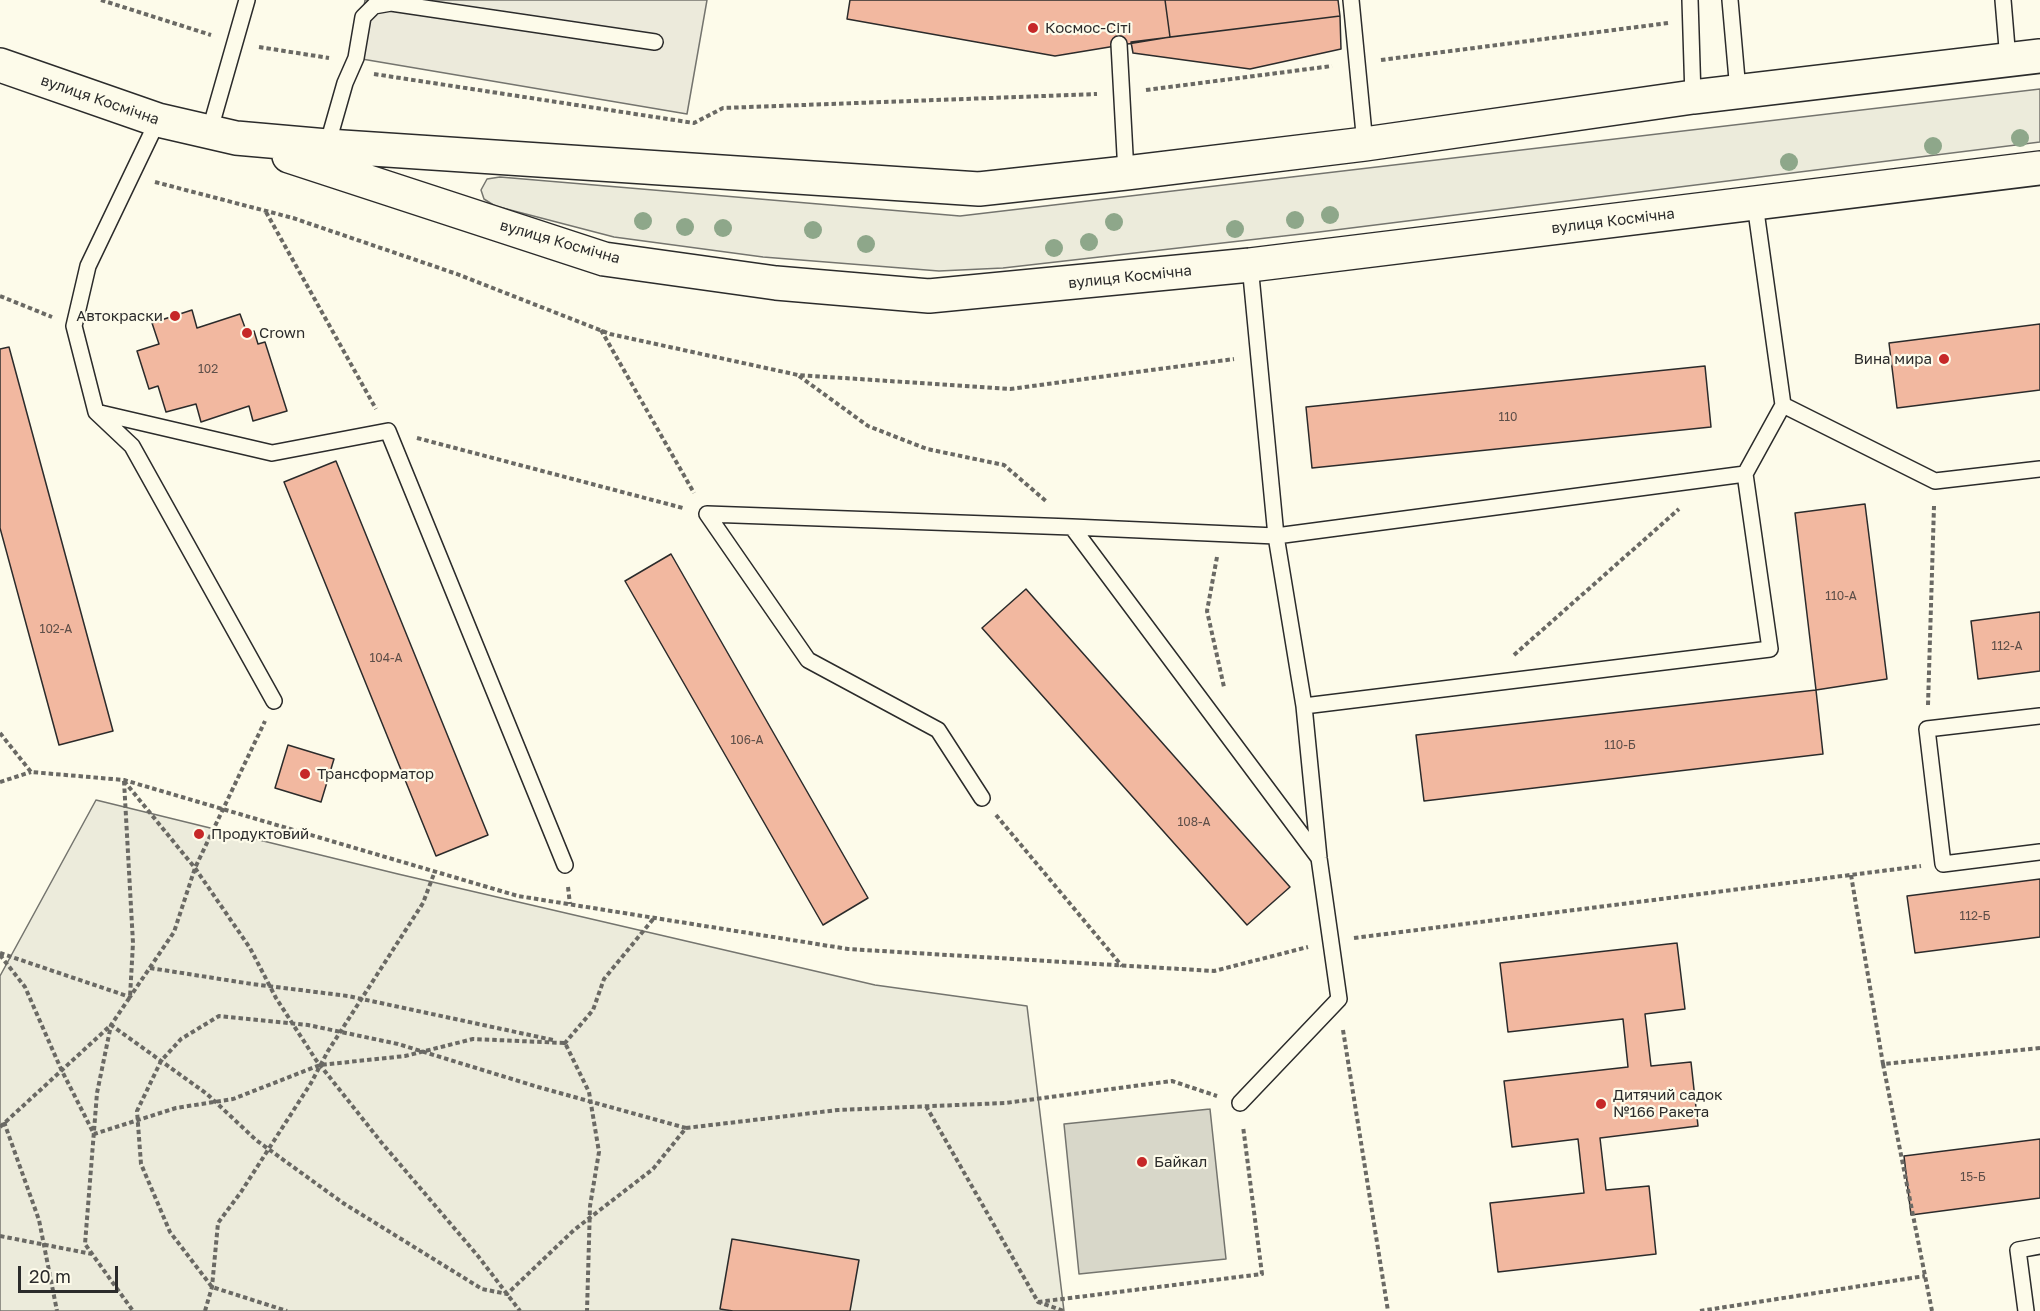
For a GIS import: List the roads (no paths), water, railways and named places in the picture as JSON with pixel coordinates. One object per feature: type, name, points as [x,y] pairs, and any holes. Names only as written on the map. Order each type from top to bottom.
[{"type":"main road","name":"вулиця Космічна","points":[[222,136],[327,146],[979,189],[1126,174],[1365,144],[1738,91],[2024,58]]},
{"type":"main road","name":"вулиця Космічна","points":[[0,65],[158,120],[222,136],[604,259],[776,283],[930,296],[1250,265],[2040,168]]},
{"type":"lane","points":[[222,136],[247,0]]},
{"type":"lane","points":[[1351,0],[1365,144]]},
{"type":"lane","points":[[1730,0],[1738,91]]},
{"type":"lane","points":[[2003,0],[2024,58]]},
{"type":"lane","points":[[327,146],[345,83],[356,58],[363,17],[374,6],[391,3],[655,42]]},
{"type":"lane","points":[[1690,4],[1693,97]]},
{"type":"lane","points":[[1119,44],[1126,174]]},
{"type":"lane","points":[[158,120],[88,266],[74,326],[96,412],[132,446],[274,701]]},
{"type":"lane","points":[[1304,706],[1770,649],[1745,474],[1783,405],[1755,204]]},
{"type":"lane","points":[[1240,1103],[1339,999],[1319,858],[1304,706],[1276,536],[1250,265]]},
{"type":"lane","points":[[1783,405],[1935,481],[2040,469]]},
{"type":"lane","points":[[96,412],[272,453],[388,430],[565,865]]},
{"type":"lane","points":[[982,798],[938,730],[807,660],[707,514],[1276,536],[1745,474]]},
{"type":"lane","points":[[1075,527],[1319,858]]},
{"type":"lane","points":[[2040,716],[1928,729],[1943,864],[2040,852]]},
{"type":"lane","points":[[2026,1311],[2018,1250],[2040,1246]]},
{"type":"place","name":"Космос-Сіті","points":[[1033,28]]},
{"type":"place","name":"Автокраски","points":[[175,316]]},
{"type":"place","name":"Crown","points":[[247,333]]},
{"type":"place","name":"Вина мира","points":[[1944,359]]},
{"type":"place","name":"Трансформатор","points":[[305,774]]},
{"type":"place","name":"Продуктовий","points":[[199,834]]},
{"type":"place","name":"Дитячий садок №166 Ракета","points":[[1601,1104]]},
{"type":"place","name":"Байкал","points":[[1142,1162]]}]
